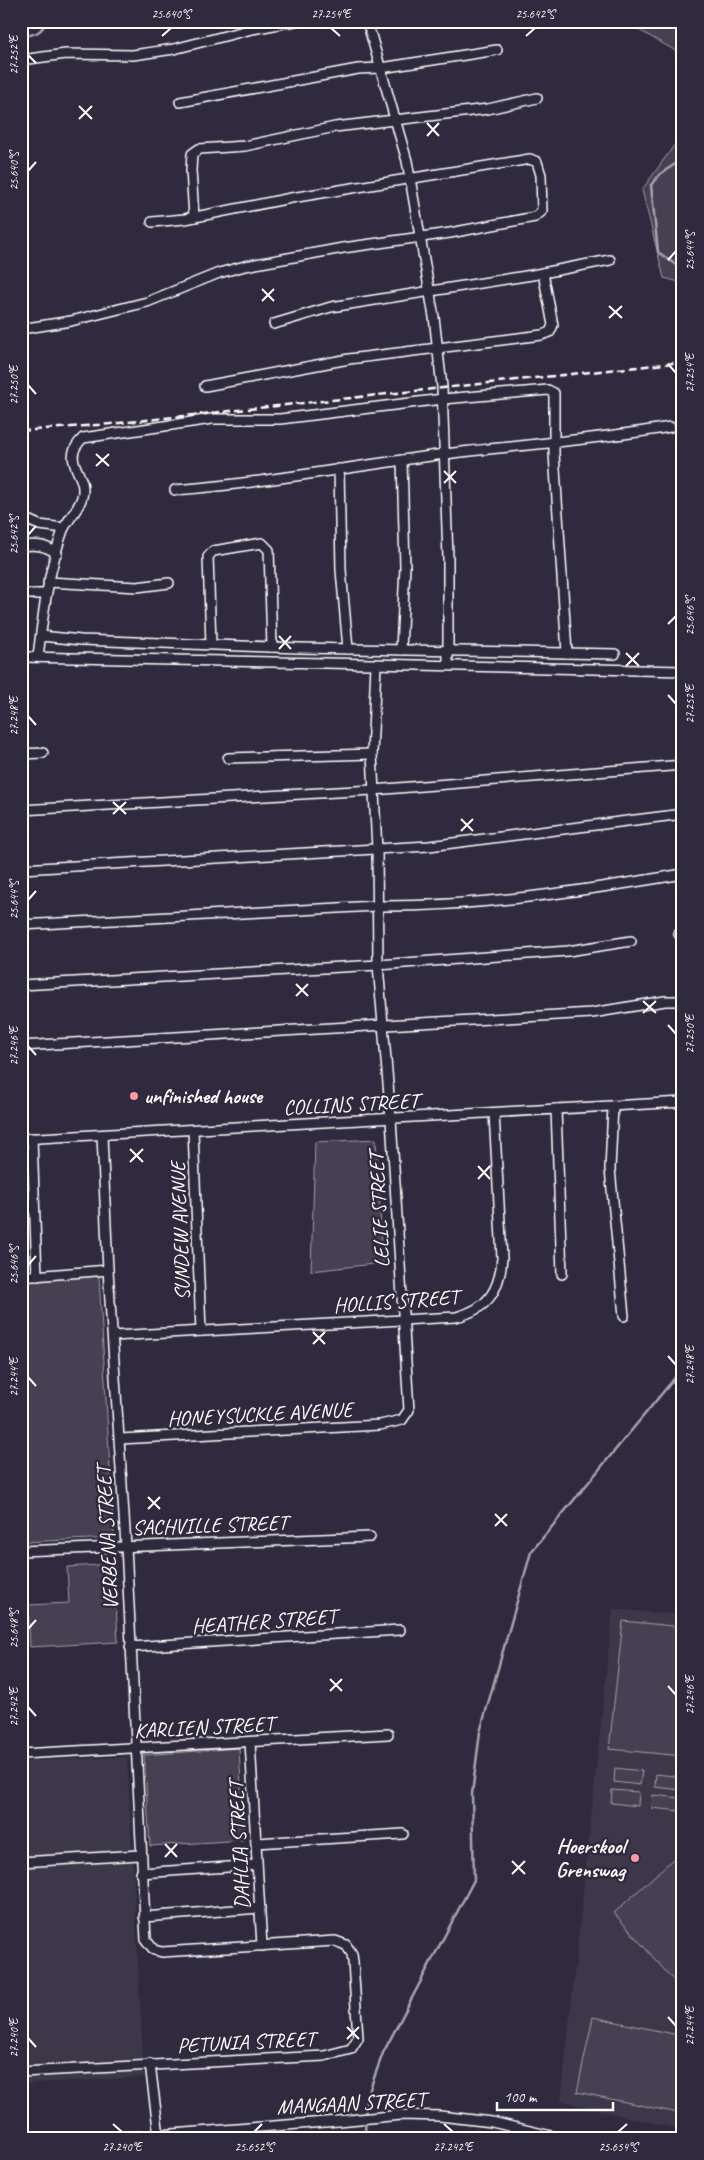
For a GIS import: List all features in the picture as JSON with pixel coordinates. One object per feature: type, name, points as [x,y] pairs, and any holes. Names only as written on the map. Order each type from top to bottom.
[{"type":"street","points":[[21,60],[66,54],[133,55],[174,49],[252,29],[295,21]]},
{"type":"street","points":[[367,21],[410,178],[438,349],[443,399],[445,454],[448,558],[448,664]]},
{"type":"street","points":[[180,102],[358,69],[380,68],[497,50]]},
{"type":"street","points":[[194,217],[191,170],[192,154],[199,149],[245,146],[335,127],[488,109],[537,98]]},
{"type":"street","points":[[21,329],[71,321],[147,302],[219,273],[245,266],[343,248],[450,233],[535,217],[542,211],[541,176],[537,162],[530,159],[410,178],[194,217],[152,222]]},
{"type":"street","points":[[274,324],[331,307],[543,273],[610,260]]},
{"type":"street","points":[[205,386],[348,359],[542,335],[550,332],[553,325],[543,273]]},
{"type":"street","points":[[38,657],[48,582],[64,528],[82,498],[83,487],[72,457],[75,446],[83,438],[212,419],[280,419],[443,399],[548,390],[554,394],[554,442],[567,653]]},
{"type":"street","points":[[174,490],[261,482],[445,454],[630,434],[670,427]]},
{"type":"street","points":[[400,650],[405,567],[402,460]]},
{"type":"street","points":[[339,469],[340,570],[348,649]]},
{"type":"street","points":[[21,516],[39,525],[64,528]]},
{"type":"street","points":[[211,644],[208,557],[213,551],[262,543],[269,550],[272,647]]},
{"type":"street","points":[[21,546],[35,544],[46,546],[57,553]]},
{"type":"street","points":[[48,582],[137,587],[169,583]]},
{"type":"street","points":[[21,594],[46,594]]},
{"type":"street","points":[[41,636],[81,640],[272,647],[615,654]]},
{"type":"street","points":[[21,657],[376,665],[448,664],[683,671]]},
{"type":"street","name":"LELIE STREET","points":[[376,665],[372,754],[378,850],[376,906],[378,965],[391,1119],[410,1402],[409,1410],[402,1420]]},
{"type":"street","points":[[21,754],[43,753]]},
{"type":"street","points":[[228,758],[372,754]]},
{"type":"street","points":[[21,810],[373,790],[683,765]]},
{"type":"street","points":[[21,869],[429,846],[683,814]]},
{"type":"street","points":[[21,925],[376,906],[413,906],[573,893],[683,874]]},
{"type":"street","points":[[21,985],[378,965],[568,951],[632,941]]},
{"type":"street","points":[[21,1046],[592,1013],[665,1001],[683,1001]]},
{"type":"street","name":"COLLINS STREET","points":[[21,1139],[683,1102]]},
{"type":"street","points":[[612,1106],[610,1169],[624,1316]]},
{"type":"street","points":[[556,1110],[562,1274]]},
{"type":"street","name":"HOLLIS STREET","points":[[113,1336],[403,1318],[456,1317],[478,1310],[495,1289],[501,1276],[502,1258],[494,1113]]},
{"type":"street","name":"SUNDEW AVENUE","points":[[193,1130],[201,1331]]},
{"type":"street","name":"VERBENA STREET","points":[[102,1135],[108,1270],[126,1546],[140,1855],[146,1940],[154,1950],[162,1952],[262,1946]]},
{"type":"street","points":[[32,1138],[37,1276]]},
{"type":"street","points":[[21,1209],[34,1208]]},
{"type":"street","points":[[21,1276],[108,1270]]},
{"type":"street","name":"HONEYSUCKLE AVENUE","points":[[120,1439],[380,1425],[402,1420]]},
{"type":"street","name":"SACHVILLE STREET","points":[[21,1551],[370,1537]]},
{"type":"street","name":"HEATHER STREET","points":[[130,1647],[400,1630]]},
{"type":"street","name":"KARLIEN STREET","points":[[21,1754],[388,1734]]},
{"type":"street","name":"DAHLIA STREET","points":[[250,1742],[262,1946]]},
{"type":"street","points":[[256,1843],[404,1834]]},
{"type":"street","points":[[21,1862],[140,1855]]},
{"type":"street","points":[[141,1873],[257,1865]]},
{"type":"street","points":[[144,1917],[260,1908]]},
{"type":"street","name":"PETUNIA STREET","points":[[21,2072],[324,2056],[351,2050],[358,2038],[352,1954],[346,1945],[334,1941],[262,1946]]},
{"type":"street","points":[[150,2064],[158,2136]]},
{"type":"street","name":"MANGAAN STREET","points":[[108,2139],[338,2122],[401,2115],[465,2118],[492,2122],[564,2139]]},
{"type":"shaded area","points":[[623,21],[683,21],[683,55]]},
{"type":"shaded area","points":[[683,133],[683,283],[664,278],[642,190]]},
{"type":"shaded area","points":[[376,1139],[383,1263],[311,1271],[315,1142]]},
{"type":"shaded area","points":[[99,1276],[114,1538],[21,1542],[21,1281]]},
{"type":"shaded area","points":[[114,1564],[118,1642],[30,1647],[28,1605],[69,1603],[67,1567]]},
{"type":"shaded area","name":"Hoerskool Grenswag","points":[[613,1609],[683,1615],[683,2130],[561,2101]]},
{"type":"shaded area","points":[[623,1621],[683,1627],[683,1756],[609,1749]]},
{"type":"shaded area","points":[[239,1748],[244,1840],[150,1846],[144,1755]]},
{"type":"shaded area","points":[[127,1757],[144,2077],[21,2084],[21,1761]]},
{"type":"shaded area","points":[[615,1768],[642,1771],[640,1785],[614,1782]]},
{"type":"shaded area","points":[[656,1774],[683,1777],[681,1790],[655,1787]]},
{"type":"shaded area","points":[[612,1790],[639,1792],[638,1806],[611,1803]]},
{"type":"shaded area","points":[[653,1795],[680,1798],[679,1811],[652,1808]]},
{"type":"shaded area","points":[[674,1858],[683,1868],[683,1991],[614,1913]]},
{"type":"shaded area","points":[[593,2017],[683,2036],[683,2114],[577,2092]]},
{"type":"waterway","points":[[21,37],[39,31],[46,21]]},
{"type":"waterway","points":[[683,159],[660,174],[651,185],[658,252],[683,270]]},
{"type":"waterway","points":[[365,2139],[366,2100],[383,2053],[474,1880],[472,1794],[480,1732],[531,1552],[683,1368]]},
{"type":"railway","points":[[21,431],[110,424],[683,362]]},
{"type":"place","name":"unfinished house","points":[[134,1096]]},
{"type":"place","name":"Hoerskool Grenswag","points":[[635,1858]]}]
